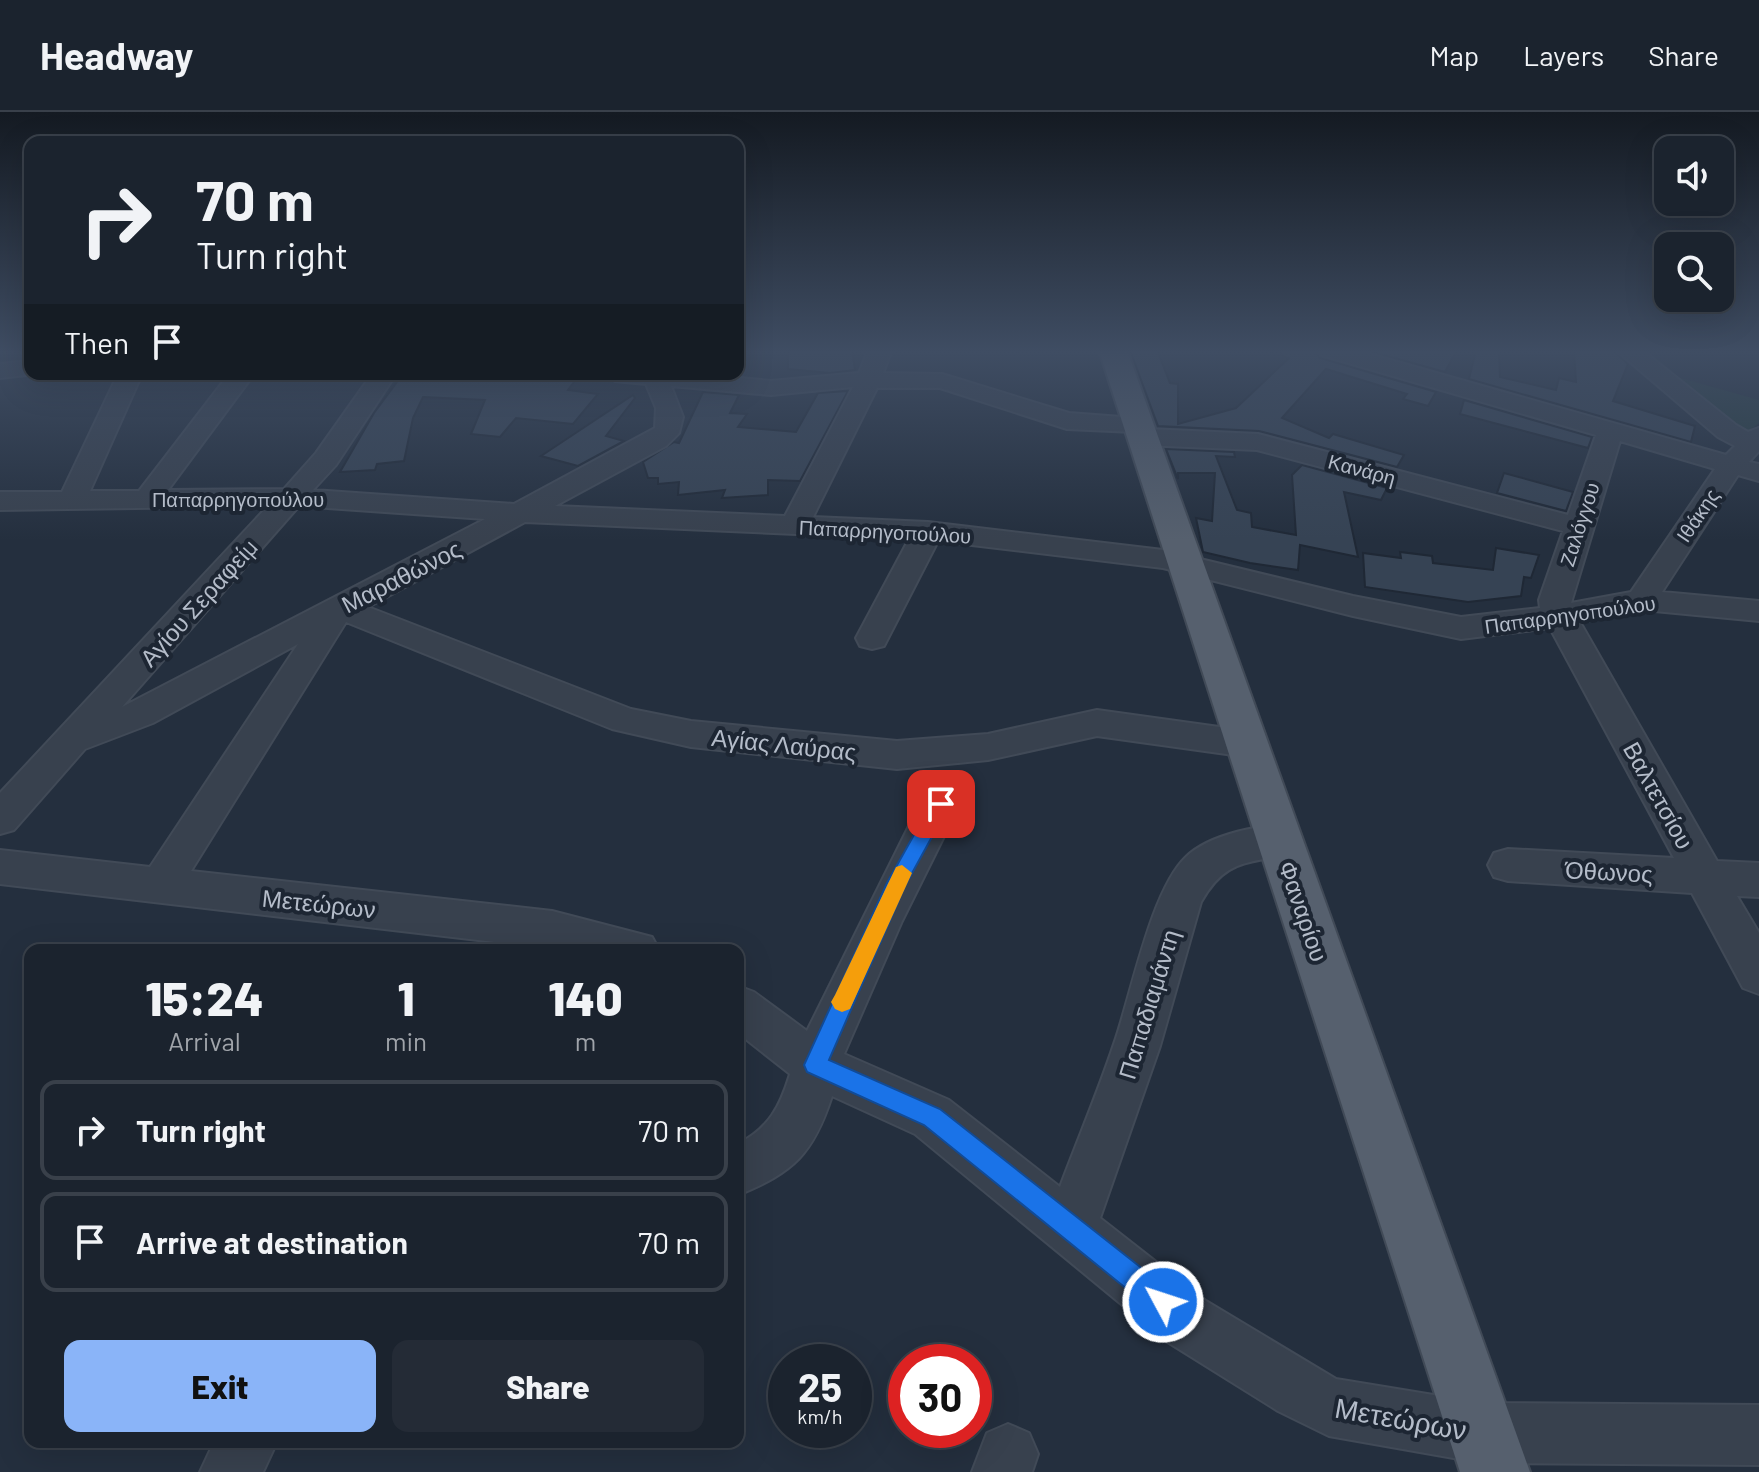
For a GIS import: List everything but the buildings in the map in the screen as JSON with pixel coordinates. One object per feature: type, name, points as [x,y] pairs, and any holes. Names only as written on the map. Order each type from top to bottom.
[{"type":"main road","name":"Φαναρίου","points":[[1135,413],[1489,1452]]},
{"type":"street","points":[[72,500],[112,413]]},
{"type":"street","points":[[148,498],[212,413]]},
{"type":"street","name":"Αγίου Σεραφείμ","points":[[0,819],[293,497],[359,413]]},
{"type":"street","name":"Μαραθώνος","points":[[74,739],[140,714],[522,513],[668,432],[670,413]]},
{"type":"street","points":[[795,525],[850,413]]},
{"type":"street","name":"Κανάρη","points":[[1045,413],[1067,421],[1258,442],[1577,526]]},
{"type":"street","points":[[1546,413],[1745,469]]},
{"type":"street","points":[[1706,413],[1727,431],[1755,440]]},
{"type":"street","name":"Ζαλόγγου","points":[[1559,616],[1555,600],[1610,432]]},
{"type":"street","name":"Ιθάκης","points":[[1644,600],[1648,588],[1745,469],[1755,440]]},
{"type":"street","name":"Παπαρρηγοπούλου","points":[[0,501],[293,497],[522,513],[928,531],[1097,549],[1186,564],[1450,627],[1482,627],[1644,600],[1759,611]]},
{"type":"street","points":[[872,638],[928,531]]},
{"type":"street","points":[[161,885],[339,607]]},
{"type":"street","name":"Αγίας Λαύρας","points":[[339,607],[625,720],[691,734],[897,755],[939,754],[988,747],[1097,723],[1248,744]]},
{"type":"street","name":"Βαλτετσίου","points":[[1559,616],[1759,974]]},
{"type":"street","points":[[744,1167],[774,1151],[793,1131],[815,1065],[897,883],[941,804]]},
{"type":"street","name":"Παπαδιαμάντη","points":[[1071,1226],[1137,1046],[1181,899],[1198,870],[1219,853],[1280,840]]},
{"type":"street","name":"Όθωνος","points":[[1508,865],[1759,880]]},
{"type":"street","name":"Μετεώρων","points":[[0,867],[161,885],[582,944]]},
{"type":"street","name":"Μετεώρων","points":[[744,1011],[815,1065],[932,1117],[1186,1321],[1229,1350],[1329,1407],[1411,1424],[1489,1452],[1759,1435]]},
{"type":"street","points":[[230,1472],[244,1448]]},
{"type":"green space","points":[[1714,413],[1759,413],[1759,423],[1749,431],[1729,426]]},
{"type":"slow traffic","points":[[842,1002],[902,873]]},
{"type":"route","points":[[941,804],[897,883],[815,1065],[932,1117],[1163,1302]]}]
